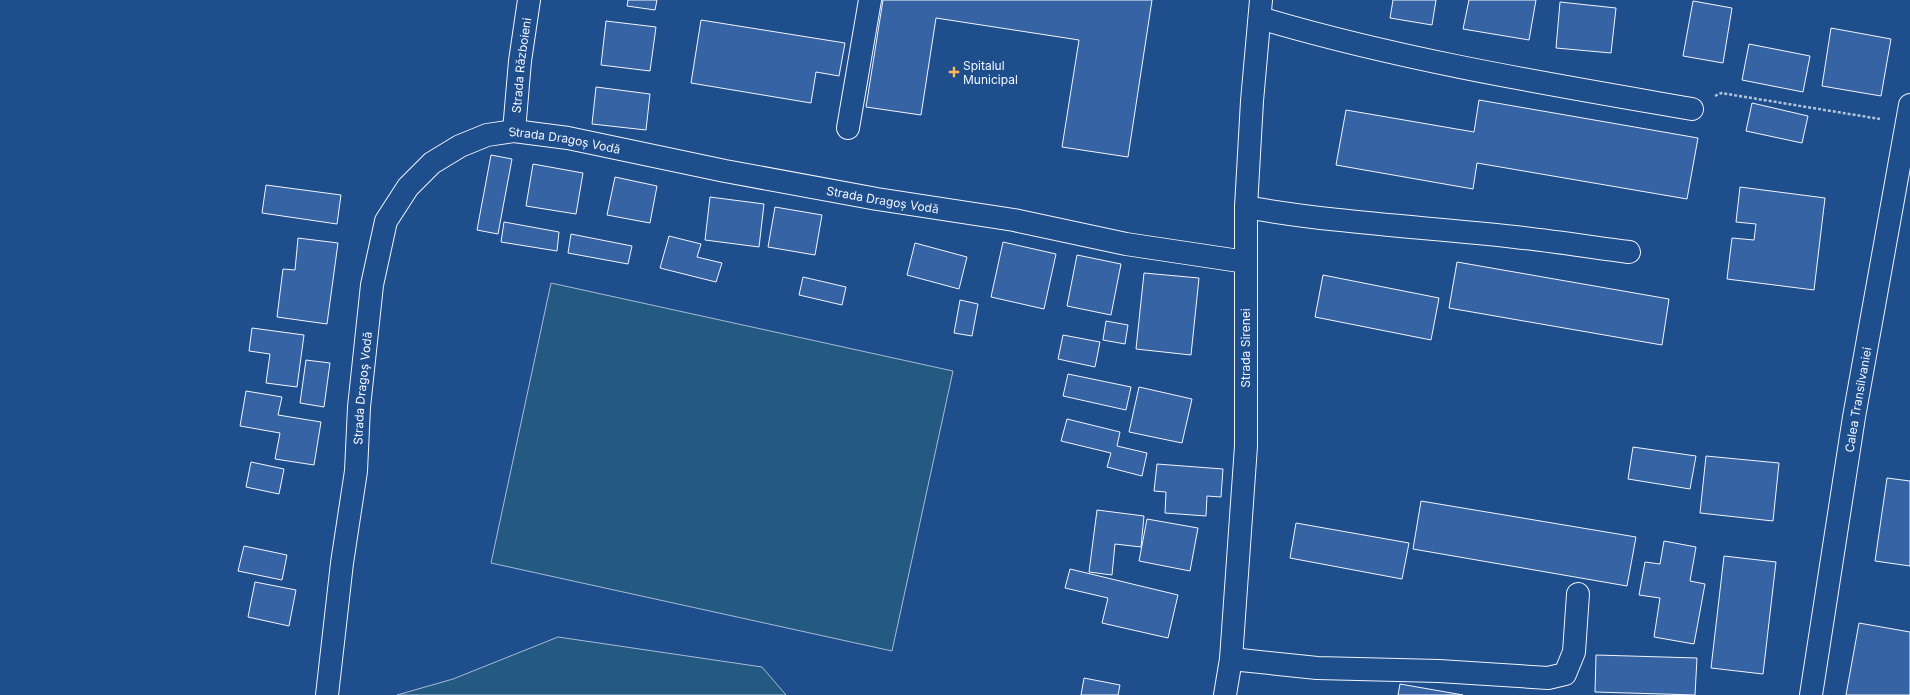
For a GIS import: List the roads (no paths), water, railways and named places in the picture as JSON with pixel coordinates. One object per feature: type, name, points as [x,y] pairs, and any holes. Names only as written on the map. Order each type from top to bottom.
[{"type":"main road","name":"Strada Războieni","points":[[514,131],[520,62],[529,0]]},
{"type":"main road","points":[[848,128],[870,0]]},
{"type":"main road","points":[[1261,9],[1326,37],[1455,65],[1602,94],[1692,109]]},
{"type":"main road","name":"Strada Sirenei","points":[[1225,695],[1231,659],[1246,446],[1246,207],[1252,101],[1261,9]]},
{"type":"main road","name":"Calea Transilvaniei","points":[[1811,695],[1854,417],[1905,163],[1908,114]]},
{"type":"main road","name":"Strada Dragoș Vodă","points":[[327,695],[342,563],[356,471],[359,407],[372,285],[386,221],[408,187],[432,163],[467,143],[487,135],[514,131],[568,138],[725,171],[876,199],[1014,220],[1126,244],[1246,262]]},
{"type":"main road","points":[[1246,207],[1289,215],[1376,225],[1515,237],[1629,252]]},
{"type":"main road","points":[[1231,659],[1317,668],[1439,671],[1548,678],[1565,674],[1574,652],[1578,594]]},
{"type":"place","name":"Spitalul Municipal","points":[[954,72]]}]
